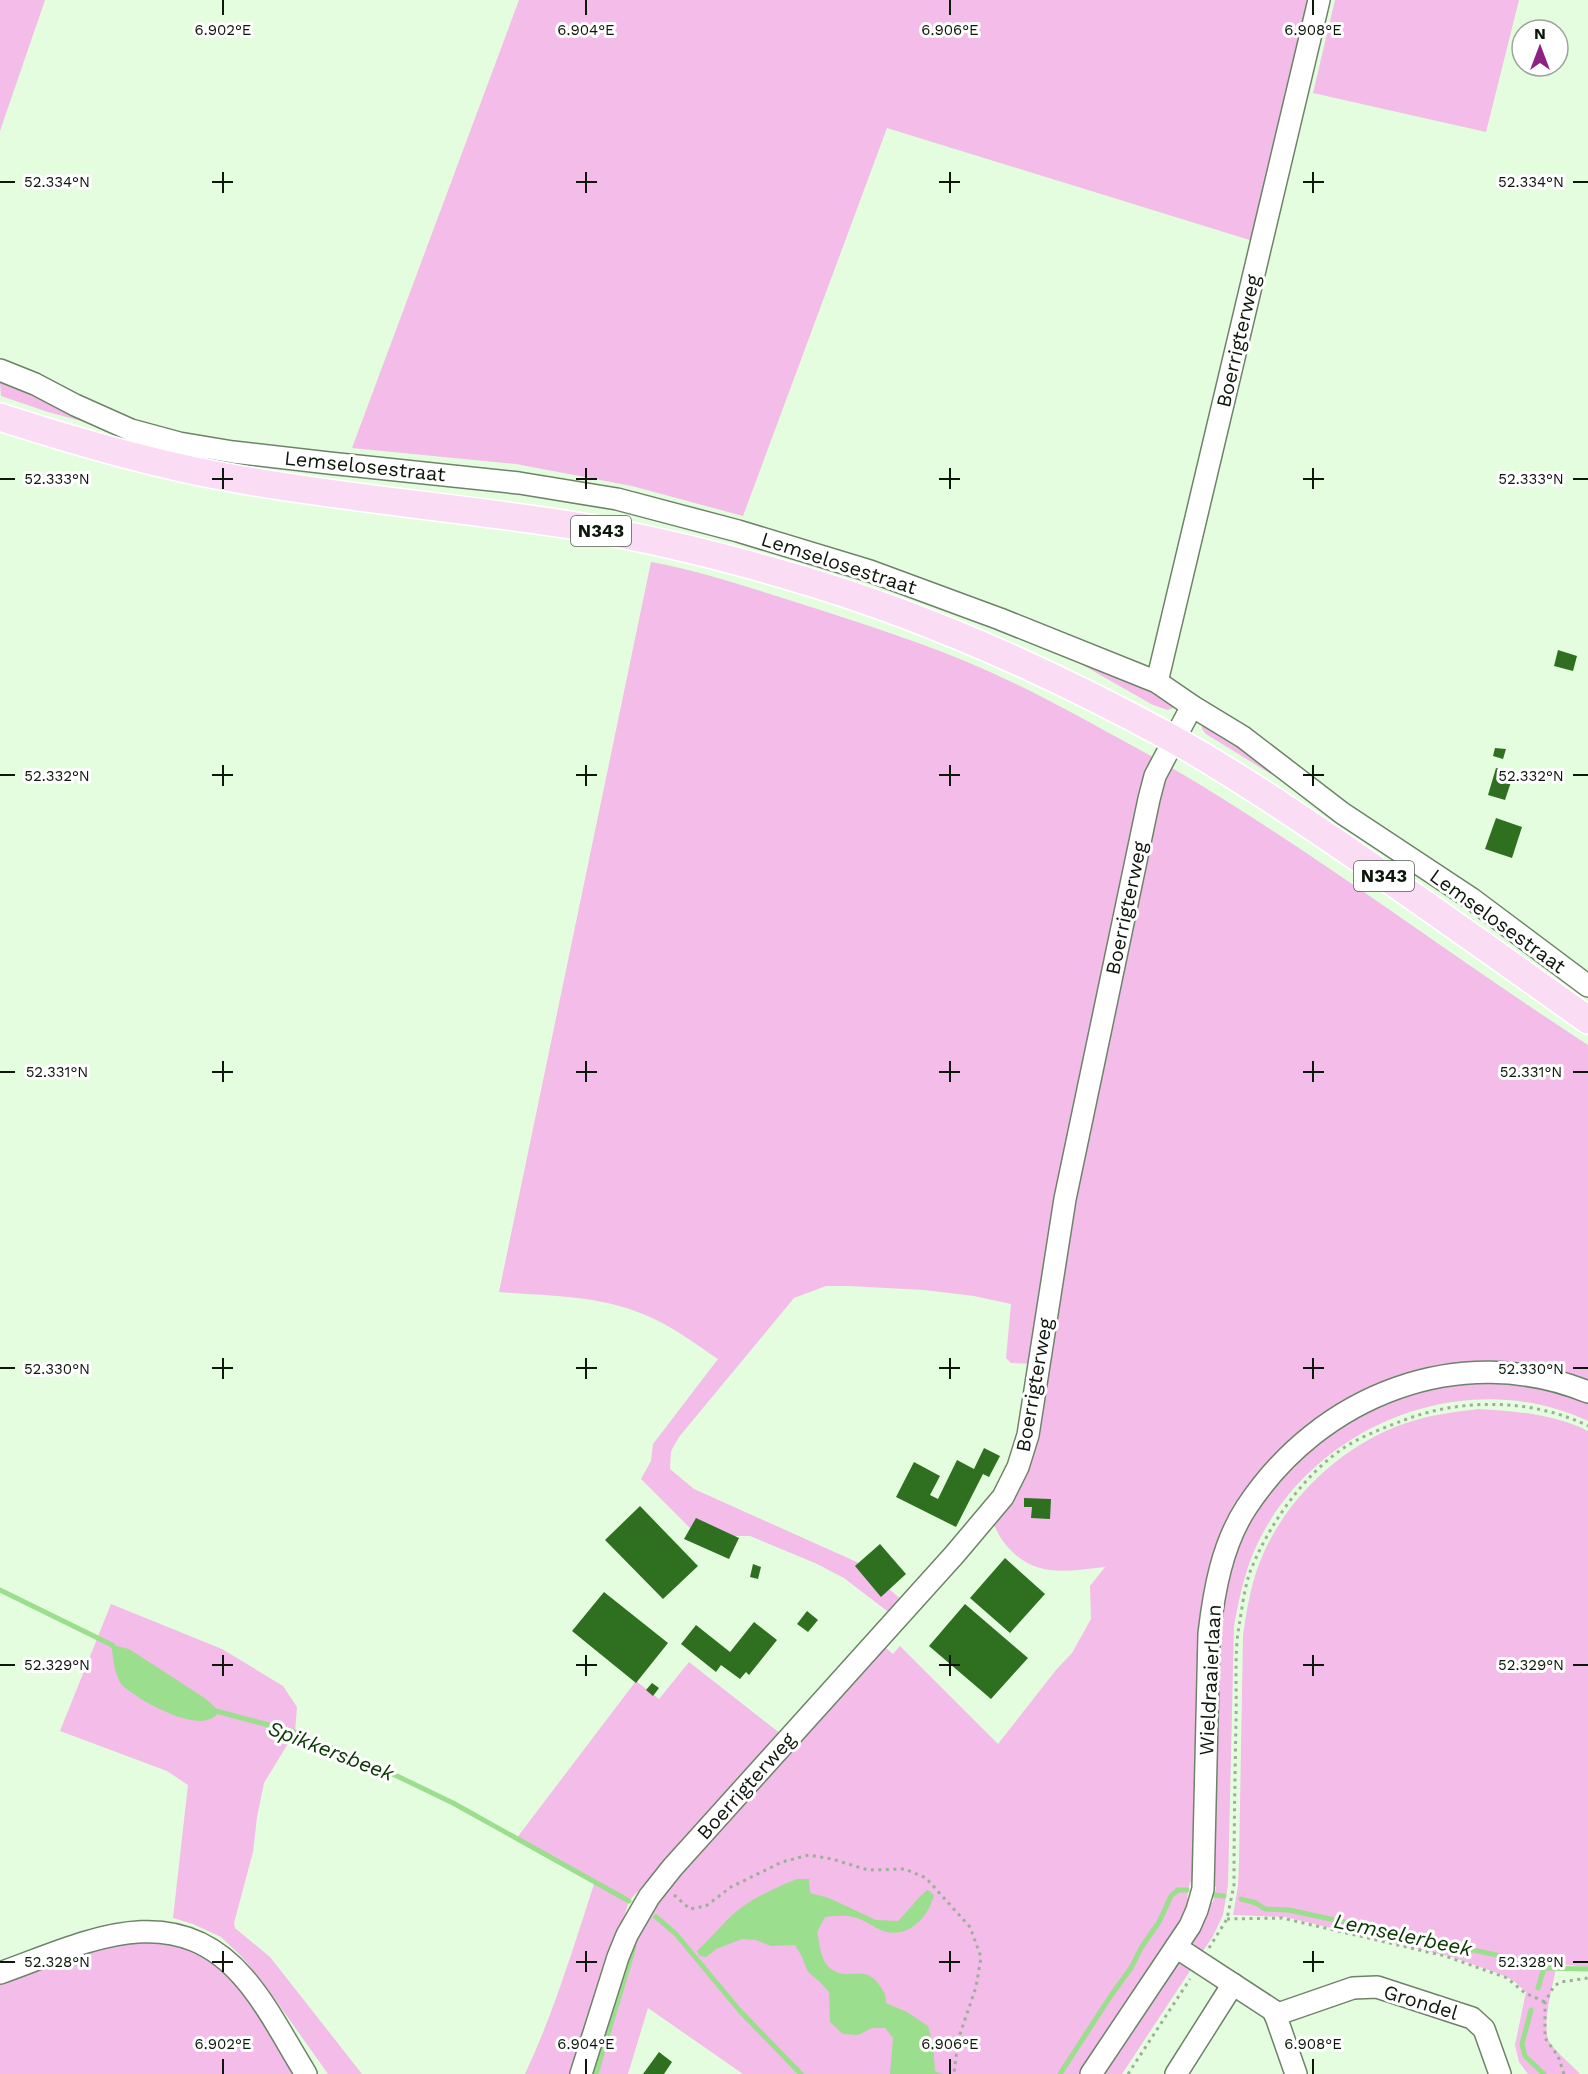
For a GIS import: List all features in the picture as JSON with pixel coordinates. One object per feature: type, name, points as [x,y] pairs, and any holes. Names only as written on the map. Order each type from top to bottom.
[{"type":"main road","name":"N343","points":[[0,417],[94,446],[228,477],[572,526],[643,539],[788,575],[855,597],[991,649],[1061,681],[1174,740],[1282,806],[1588,1020]]},
{"type":"street","name":"Boerrigterweg","points":[[1157,682],[1319,0]]},
{"type":"street","name":"Lemselosestraat","points":[[0,370],[131,430],[179,443],[276,457],[519,483],[617,499],[738,531],[870,571],[1000,619],[1157,682],[1243,737],[1342,813],[1472,899],[1588,986]]},
{"type":"street","name":"Boerrigterweg","points":[[581,2074],[618,1957],[639,1914],[660,1882],[955,1554],[1003,1497],[1018,1467],[1028,1435],[1065,1199],[1149,799],[1155,776],[1192,706]]},
{"type":"street","name":"Wieldraaierlaan","points":[[1091,2074],[1190,1926],[1197,1910],[1203,1889],[1209,1634],[1214,1593],[1234,1532],[1246,1509],[1267,1480],[1318,1430],[1335,1418],[1386,1391],[1424,1379],[1476,1372],[1501,1372],[1547,1380],[1588,1392]]},
{"type":"street","points":[[0,1973],[101,1937],[141,1931],[168,1932],[199,1942],[219,1954],[244,1978],[306,2074]]},
{"type":"street","points":[[1176,1947],[1274,2011],[1296,2074]]},
{"type":"street","points":[[1176,2074],[1233,1984]]},
{"type":"street","name":"Grondel","points":[[1275,2015],[1353,1988],[1377,1988],[1472,2018],[1484,2029],[1500,2074]]},
{"type":"path","name":"Wieldraaierlaan","points":[[1128,2074],[1227,1919],[1234,1885],[1239,1628],[1249,1574],[1268,1533],[1292,1497],[1319,1469],[1344,1448],[1378,1430],[1428,1411],[1477,1405],[1524,1407],[1573,1419],[1588,1426]]},
{"type":"path","points":[[660,1882],[690,1910],[706,1906],[731,1887],[782,1862],[810,1855],[868,1870],[905,1869],[926,1878],[970,1927],[981,1958],[976,1987],[958,2040],[954,2074]]},
{"type":"path","points":[[1227,1919],[1282,1918],[1445,1956],[1507,1978],[1525,1993],[1545,2002]]},
{"type":"path","points":[[1564,2074],[1558,2056],[1545,2038],[1545,2002],[1554,1986],[1561,1982],[1588,1978]]},
{"type":"shaded area","points":[[0,0],[45,0],[0,131]]},
{"type":"shaded area","points":[[519,0],[1308,0],[1253,241],[887,128],[743,516],[632,486],[516,464],[352,448]]},
{"type":"shaded area","points":[[1335,0],[1519,0],[1514,18],[1510,18],[1510,36],[1486,132],[1313,93]]},
{"type":"shaded area","points":[[0,382],[137,436],[48,412],[1,396]]},
{"type":"shaded area","points":[[651,562],[742,585],[941,651],[1030,691],[1153,757],[1035,1364],[1011,1363],[1006,1358],[1011,1304],[974,1296],[924,1290],[826,1286],[794,1298],[679,1437],[671,1451],[670,1469],[694,1489],[859,1563],[903,1601],[891,1614],[844,1578],[815,1563],[750,1536],[698,1536],[641,1479],[651,1461],[653,1444],[718,1359],[669,1327],[634,1310],[577,1298],[499,1292]]},
{"type":"shaded area","points":[[1051,647],[1133,678],[1174,702],[1173,708],[1168,710],[1153,705]]},
{"type":"shaded area","points":[[1206,721],[1326,808],[1206,734],[1202,729],[1202,723]]},
{"type":"shaded area","points":[[1166,768],[1172,768],[1278,834],[1588,1045],[1588,1384],[1495,1365],[1324,1415],[1285,1446],[1250,1488],[1223,1535],[1205,1587],[1199,1635],[1194,1883],[1190,1882],[1187,1898],[1191,1899],[1180,1924],[1081,2074],[743,2074],[648,2008],[628,2074],[588,2074],[642,1917],[881,1644],[893,1654],[900,1646],[998,1744],[1072,1653],[1091,1619],[1090,1586],[1105,1567],[1064,1571],[1040,1568],[1017,1556],[1006,1545],[992,1521],[1004,1503],[1051,1314]]},
{"type":"shaded area","points":[[1489,1381],[1549,1389],[1588,1401],[1588,1421],[1543,1405],[1496,1399],[1450,1402],[1405,1414],[1363,1433],[1324,1459],[1291,1492],[1264,1531],[1245,1577],[1234,1626],[1228,1885],[1223,1915],[1213,1936],[1122,2074],[1101,2074],[1208,1902],[1213,1902],[1216,1887],[1211,1886],[1217,1615],[1240,1539],[1254,1513],[1295,1460],[1355,1416],[1424,1389]]},
{"type":"shaded area","points":[[1478,1409],[1548,1417],[1588,1431],[1588,1967],[1557,1964],[1546,2027],[1550,2043],[1580,2074],[1528,2074],[1519,2062],[1515,2045],[1526,1992],[1514,1981],[1500,1974],[1452,1957],[1285,1917],[1233,1915],[1239,1862],[1243,1636],[1250,1593],[1264,1552],[1275,1530],[1289,1510],[1322,1473],[1341,1457],[1383,1432],[1406,1423],[1442,1414]]},
{"type":"shaded area","points":[[111,1604],[222,1649],[283,1686],[297,1707],[295,1732],[264,1783],[253,1852],[234,1923],[235,1928],[270,1957],[362,2074],[328,2074],[262,1981],[242,1957],[221,1937],[173,1918],[188,1785],[167,1771],[60,1731]]},
{"type":"shaded area","points":[[112,1645],[129,1649],[206,1699],[219,1711],[211,1719],[200,1721],[186,1719],[142,1700],[120,1682],[114,1667]]},
{"type":"shaded area","points":[[689,1662],[781,1734],[629,1901],[575,2074],[525,2074],[554,2003],[595,1881],[516,1839],[636,1681],[659,1699]]},
{"type":"shaded area","points":[[797,1879],[809,1879],[810,1893],[829,1898],[876,1920],[898,1921],[925,1892],[928,1890],[934,1895],[922,1919],[916,1925],[901,1932],[883,1931],[861,1919],[843,1916],[825,1917],[817,1932],[822,1956],[830,1968],[843,1974],[868,1975],[882,1988],[886,2003],[907,2012],[928,2026],[933,2044],[935,2071],[943,2074],[890,2074],[893,2038],[885,2028],[872,2028],[858,2035],[843,2034],[830,2022],[829,1992],[808,1972],[795,1945],[771,1946],[756,1940],[742,1939],[716,1949],[706,1957],[700,1956],[697,1951],[734,1913],[760,1896]]},
{"type":"shaded area","points":[[119,1941],[188,1944],[231,1976],[268,2025],[299,2074],[0,2074],[0,1983],[57,1965]]},
{"type":"building","points":[[1558,650],[1577,656],[1573,671],[1554,666]]},
{"type":"building","points":[[1495,748],[1506,749],[1503,759],[1493,756]]},
{"type":"building","points":[[1496,768],[1514,773],[1505,800],[1488,795]]},
{"type":"building","points":[[1496,818],[1522,827],[1512,858],[1485,849]]},
{"type":"building","points":[[984,1448],[1000,1456],[989,1477],[983,1474],[956,1527],[896,1497],[914,1462],[940,1476],[930,1495],[938,1499],[957,1460],[974,1469]]},
{"type":"building","points":[[1024,1498],[1051,1499],[1050,1519],[1031,1518],[1032,1507],[1024,1507]]},
{"type":"building","points":[[640,1506],[698,1566],[663,1599],[605,1540]]},
{"type":"building","points":[[696,1518],[739,1538],[729,1559],[684,1539]]},
{"type":"building","points":[[880,1544],[906,1574],[881,1597],[855,1566]]},
{"type":"building","points":[[1005,1558],[1045,1594],[1010,1633],[970,1598]]},
{"type":"building","points":[[753,1564],[761,1567],[758,1579],[750,1577]]},
{"type":"building","points":[[604,1592],[668,1643],[636,1683],[572,1631]]},
{"type":"building","points":[[965,1604],[1028,1658],[991,1699],[929,1646]]},
{"type":"building","points":[[807,1611],[818,1620],[808,1632],[797,1624]]},
{"type":"building","points":[[754,1622],[777,1640],[749,1675],[746,1672],[740,1679],[721,1665],[716,1672],[681,1644],[696,1625],[730,1652]]},
{"type":"building","points":[[652,1683],[659,1688],[653,1696],[646,1690]]},
{"type":"building","points":[[659,2052],[672,2062],[664,2074],[643,2074]]},
{"type":"waterway","name":"Spikkersbeek","points":[[0,1590],[112,1645],[116,1650]]},
{"type":"waterway","name":"Spikkersbeek","points":[[212,1710],[295,1732],[397,1776],[453,1803],[629,1901]]},
{"type":"waterway","name":"Lemselerbeek","points":[[1060,2074],[1131,1968],[1141,1948],[1159,1922],[1171,1896],[1178,1890],[1187,1890]]},
{"type":"waterway","name":"Lemselerbeek","points":[[1214,1895],[1224,1896]]},
{"type":"waterway","name":"Lemselerbeek","points":[[1241,1899],[1256,1903],[1265,1909],[1289,1910],[1533,1963],[1544,1968],[1538,1988]]},
{"type":"waterway","name":"Spikkersbeek","points":[[656,1917],[675,1933],[740,2011],[801,2074]]},
{"type":"waterway","points":[[596,2074],[634,1947]]},
{"type":"waterway","points":[[1544,1968],[1588,1969]]},
{"type":"waterway","name":"Lemselerbeek","points":[[1531,2010],[1522,2044],[1525,2056],[1544,2074]]}]
